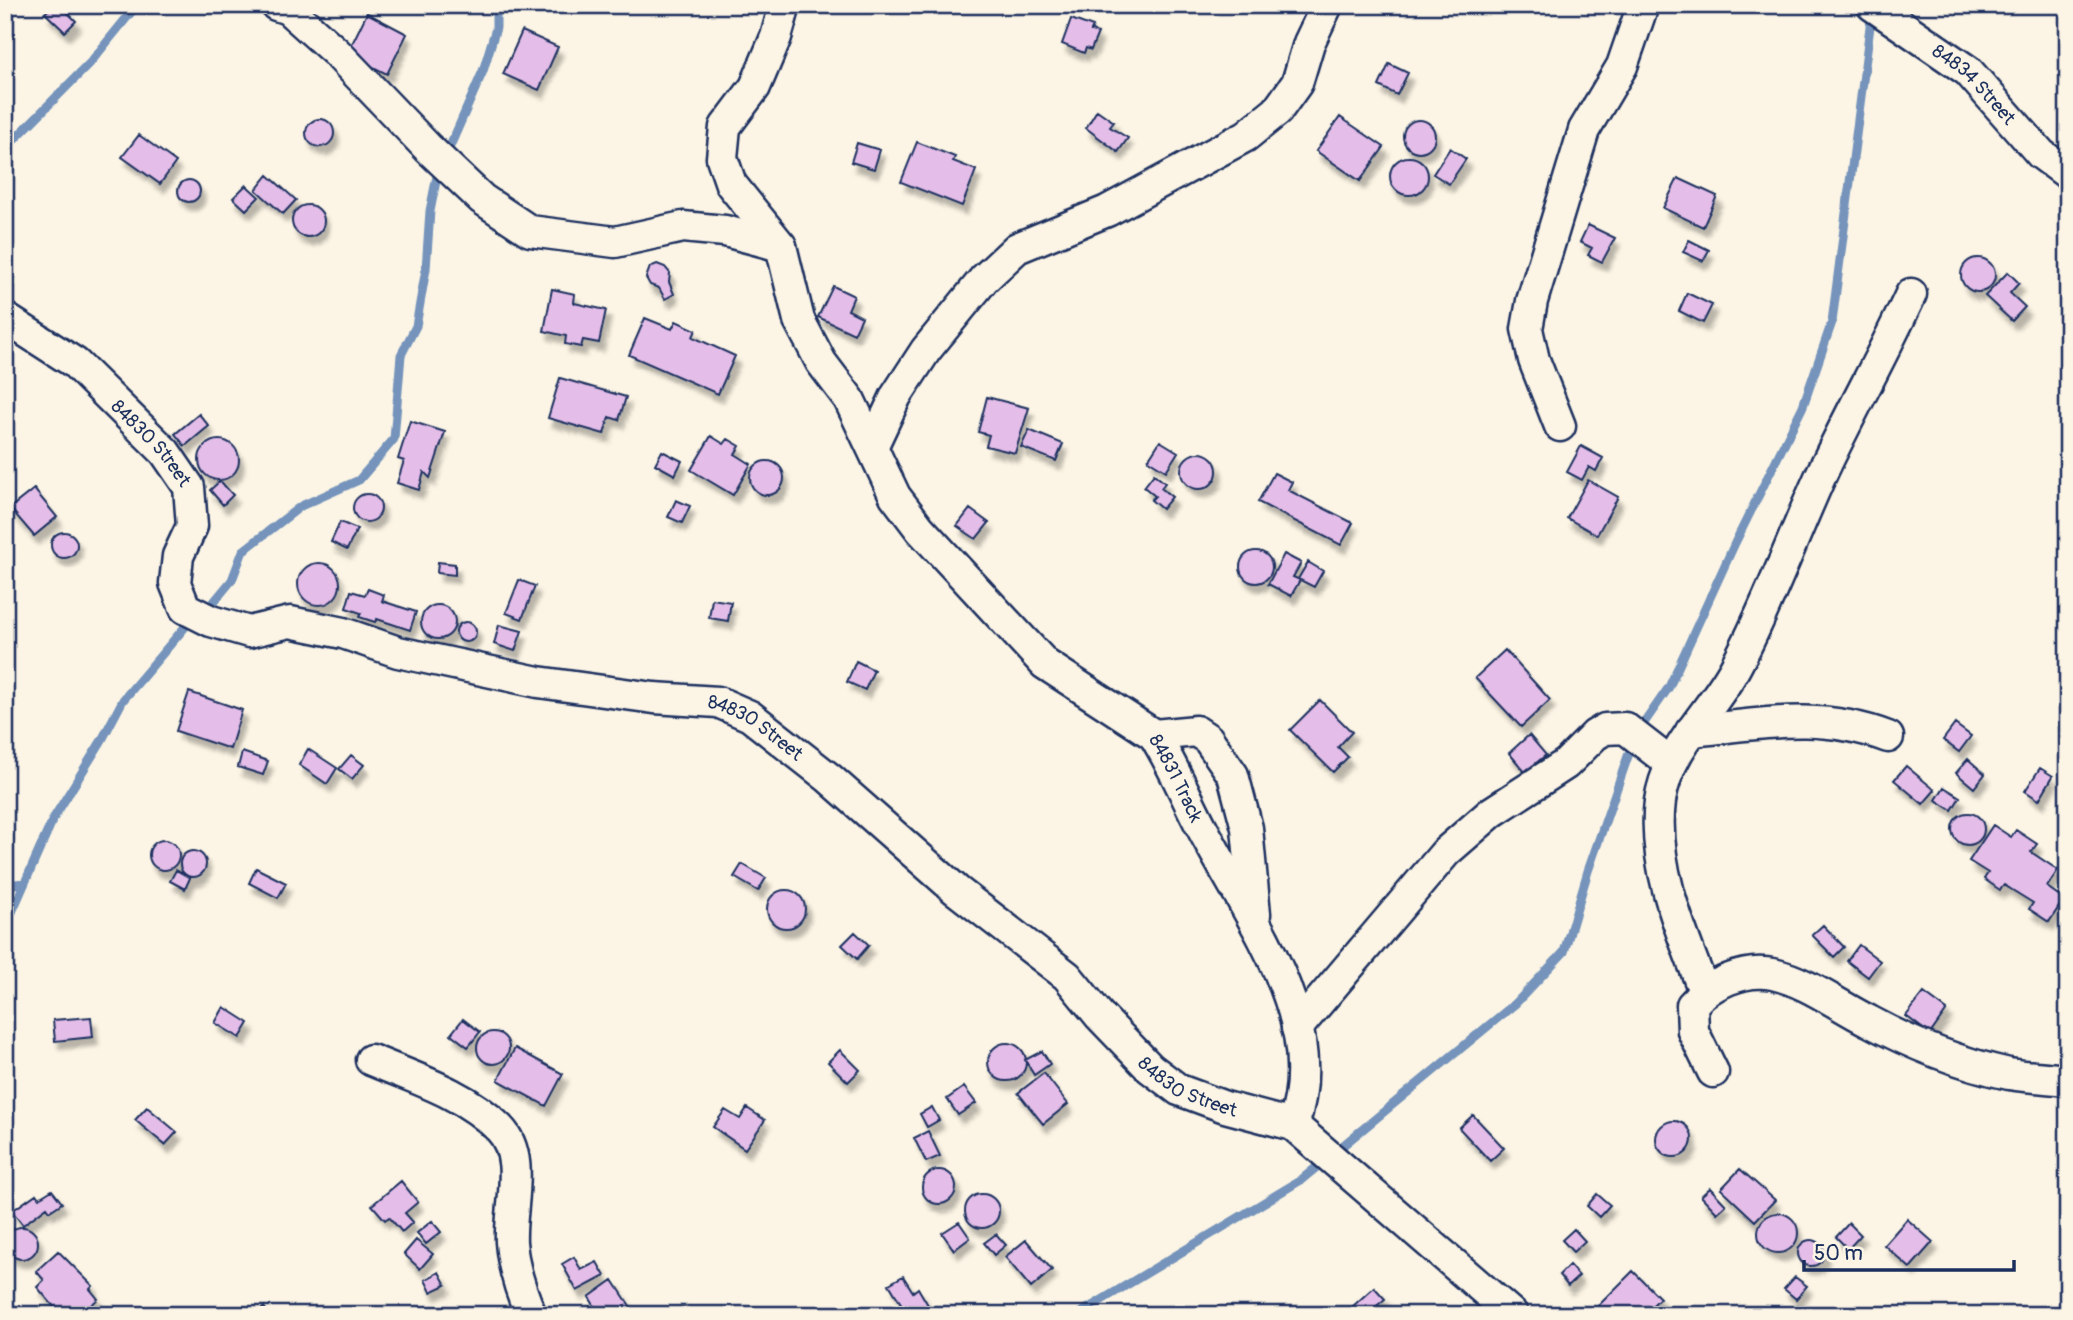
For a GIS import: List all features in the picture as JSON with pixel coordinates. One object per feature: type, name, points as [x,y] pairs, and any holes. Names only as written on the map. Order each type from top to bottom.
[{"type":"street","points":[[276,5],[288,9],[337,53],[429,148],[482,198],[530,231],[615,242],[683,228],[725,231],[781,246]]},
{"type":"street","points":[[781,246],[731,184],[722,158],[725,127],[755,86],[776,37],[785,5]]},
{"type":"street","points":[[873,445],[896,396],[926,350],[984,278],[1017,248],[1107,211],[1246,136],[1277,111],[1297,83],[1309,43],[1327,5]]},
{"type":"street","points":[[1560,426],[1534,360],[1527,329],[1532,301],[1584,130],[1622,66],[1643,5]]},
{"type":"street","name":"84834 Street","points":[[1872,5],[1968,71],[2041,154],[2068,174]]},
{"type":"street","name":"84831 Track","points":[[781,246],[799,320],[821,362],[849,400],[873,445],[881,470],[895,496],[920,530],[1045,664],[1154,735],[1231,882],[1256,921],[1288,995],[1304,1069],[1301,1102],[1293,1125]]},
{"type":"street","points":[[1704,990],[1680,929],[1667,881],[1661,842],[1660,801],[1670,763],[1737,665],[1822,474],[1911,294]]},
{"type":"street","name":"84830 Street","points":[[5,318],[75,363],[165,452],[189,487],[192,526],[178,556],[176,583],[185,608],[211,621],[248,632],[290,622],[343,633],[398,652],[538,682],[654,698],[718,702],[750,716],[829,778],[956,890],[1067,976],[1099,1015],[1150,1068],[1179,1090],[1225,1107],[1293,1125],[1513,1315]]},
{"type":"street","points":[[1691,731],[1823,720],[1856,724],[1888,737]]},
{"type":"street","points":[[1297,1028],[1446,852],[1492,813],[1566,764],[1595,735],[1605,729],[1625,729],[1670,763]]},
{"type":"street","points":[[1154,735],[1196,731],[1208,739],[1233,775],[1247,828],[1256,921]]},
{"type":"street","points":[[1713,1072],[1693,1031],[1692,1005],[1704,990],[1728,979],[1770,973],[1807,986],[1870,1022],[1940,1052],[2009,1074],[2068,1080]]},
{"type":"street","points":[[371,1060],[476,1109],[501,1129],[511,1148],[514,1169],[513,1254],[516,1277],[531,1315]]},
{"type":"building","points":[[53,5],[60,5],[76,21],[65,32],[45,13]]},
{"type":"building","points":[[367,13],[407,34],[387,74],[347,54]]},
{"type":"building","points":[[1071,19],[1093,27],[1091,31],[1098,33],[1091,50],[1086,48],[1084,53],[1062,44]]},
{"type":"building","points":[[522,31],[558,47],[539,90],[503,74]]},
{"type":"building","points":[[1389,64],[1408,73],[1397,95],[1379,86]]},
{"type":"building","points":[[1097,110],[1114,122],[1110,127],[1128,138],[1118,152],[1086,128]]},
{"type":"building","points":[[1340,117],[1384,147],[1360,181],[1316,151]]},
{"type":"building","points":[[320,119],[330,123],[334,133],[330,143],[320,147],[310,143],[306,133],[310,123]]},
{"type":"building","points":[[1419,120],[1430,125],[1435,136],[1430,147],[1419,152],[1408,147],[1403,136],[1408,125]]},
{"type":"building","points":[[139,135],[176,162],[160,184],[122,157]]},
{"type":"building","points":[[917,142],[955,157],[953,161],[976,170],[962,206],[901,182]]},
{"type":"building","points":[[857,143],[880,150],[874,169],[851,162]]},
{"type":"building","points":[[1450,148],[1466,159],[1449,184],[1433,174]]},
{"type":"building","points":[[1409,157],[1422,163],[1428,176],[1422,189],[1409,195],[1396,189],[1390,176],[1396,163]]},
{"type":"building","points":[[268,175],[296,200],[283,214],[256,190]]},
{"type":"building","points":[[1678,178],[1717,196],[1703,227],[1663,208]]},
{"type":"building","points":[[189,180],[197,183],[200,191],[197,199],[189,202],[181,199],[178,191],[181,183]]},
{"type":"building","points":[[246,185],[259,197],[246,210],[233,198]]},
{"type":"building","points":[[308,205],[319,210],[324,221],[319,232],[308,237],[297,232],[292,221],[297,210]]},
{"type":"building","points":[[1588,225],[1615,238],[1602,262],[1588,255],[1592,248],[1580,242]]},
{"type":"building","points":[[1689,240],[1709,250],[1703,261],[1683,252]]},
{"type":"building","points":[[1978,258],[1990,263],[1995,275],[1990,287],[1978,292],[1966,287],[1961,275],[1966,263]]},
{"type":"building","points":[[657,264],[670,273],[669,282],[674,294],[665,299],[659,288],[650,285],[646,278],[650,267]]},
{"type":"building","points":[[2008,272],[2019,283],[2010,293],[2025,307],[2012,321],[1985,296]]},
{"type":"building","points":[[833,286],[854,296],[848,310],[862,317],[854,334],[818,317]]},
{"type":"building","points":[[552,289],[575,294],[574,303],[606,310],[599,343],[583,340],[581,347],[565,344],[566,336],[544,331]]},
{"type":"building","points":[[1687,293],[1712,305],[1703,323],[1679,311]]},
{"type":"building","points":[[645,318],[672,329],[676,321],[696,330],[693,337],[735,356],[718,394],[629,355]]},
{"type":"building","points":[[560,378],[626,397],[619,420],[609,417],[604,434],[548,418]]},
{"type":"building","points":[[987,397],[1029,408],[1015,453],[986,446],[989,435],[978,432]]},
{"type":"building","points":[[199,414],[209,426],[185,446],[175,434]]},
{"type":"building","points":[[410,421],[445,432],[430,478],[424,472],[419,490],[397,483],[404,461],[398,459]]},
{"type":"building","points":[[1029,430],[1063,444],[1056,461],[1021,447]]},
{"type":"building","points":[[711,436],[724,444],[728,439],[740,446],[735,454],[751,464],[733,495],[691,470]]},
{"type":"building","points":[[219,440],[233,446],[239,460],[233,474],[219,480],[205,474],[199,460],[205,446]]},
{"type":"building","points":[[1160,441],[1178,452],[1166,471],[1148,460]]},
{"type":"building","points":[[1581,446],[1603,458],[1596,471],[1589,467],[1582,480],[1567,472]]},
{"type":"building","points":[[662,451],[682,461],[675,475],[655,464]]},
{"type":"building","points":[[1199,453],[1212,458],[1217,471],[1212,484],[1199,489],[1186,484],[1181,471],[1186,458]]},
{"type":"building","points":[[767,461],[779,466],[784,478],[779,490],[767,495],[755,490],[750,478],[755,466]]},
{"type":"building","points":[[1274,473],[1292,482],[1288,490],[1353,523],[1341,545],[1258,502]]},
{"type":"building","points":[[1154,474],[1165,483],[1161,488],[1172,497],[1162,509],[1151,500],[1155,496],[1144,487]]},
{"type":"building","points":[[1588,480],[1618,497],[1597,535],[1567,518]]},
{"type":"building","points":[[220,481],[233,495],[223,505],[210,490]]},
{"type":"building","points":[[34,489],[57,517],[34,536],[10,508]]},
{"type":"building","points":[[367,494],[377,498],[381,508],[377,518],[367,522],[357,518],[353,508],[357,498]]},
{"type":"building","points":[[676,500],[690,506],[682,523],[668,517]]},
{"type":"building","points":[[970,509],[989,523],[976,539],[957,526]]},
{"type":"building","points":[[340,522],[357,529],[347,550],[331,542]]},
{"type":"building","points":[[64,532],[74,535],[77,545],[74,555],[64,558],[54,555],[51,545],[54,535]]},
{"type":"building","points":[[1256,551],[1267,556],[1272,567],[1267,578],[1256,583],[1245,578],[1240,567],[1245,556]]},
{"type":"building","points":[[1284,554],[1301,563],[1293,577],[1300,580],[1291,596],[1268,584]]},
{"type":"building","points":[[438,562],[455,564],[455,575],[437,573]]},
{"type":"building","points":[[1308,562],[1323,571],[1314,587],[1298,579]]},
{"type":"building","points":[[319,563],[334,569],[340,584],[334,599],[319,605],[304,599],[298,584],[304,569]]},
{"type":"building","points":[[519,580],[535,586],[522,619],[506,613]]},
{"type":"building","points":[[368,589],[384,595],[382,601],[416,612],[410,630],[377,619],[375,622],[359,617],[361,613],[346,608],[351,591],[365,595]]},
{"type":"building","points":[[712,599],[731,602],[728,621],[709,618]]},
{"type":"building","points":[[438,605],[450,610],[455,622],[450,634],[438,639],[426,634],[421,622],[426,610]]},
{"type":"building","points":[[462,622],[470,622],[476,632],[470,642],[462,642],[456,636],[456,628]]},
{"type":"building","points":[[499,625],[522,631],[515,651],[494,644]]},
{"type":"building","points":[[1505,650],[1550,700],[1521,727],[1475,678]]},
{"type":"building","points":[[856,661],[874,670],[865,690],[847,682]]},
{"type":"building","points":[[189,692],[242,710],[230,749],[176,731]]},
{"type":"building","points":[[1320,700],[1352,732],[1338,747],[1348,757],[1333,772],[1290,730]]},
{"type":"building","points":[[1955,724],[1971,736],[1959,752],[1943,740]]},
{"type":"building","points":[[1529,735],[1546,755],[1525,772],[1509,753]]},
{"type":"building","points":[[308,749],[337,768],[327,784],[299,765]]},
{"type":"building","points":[[242,752],[268,761],[263,775],[238,767]]},
{"type":"building","points":[[351,755],[364,765],[352,779],[339,769]]},
{"type":"building","points":[[1968,759],[1985,774],[1974,788],[1956,773]]},
{"type":"building","points":[[1906,766],[1935,790],[1923,804],[1894,780]]},
{"type":"building","points":[[2040,768],[2053,776],[2039,800],[2025,791]]},
{"type":"building","points":[[1944,787],[1960,797],[1952,810],[1936,800]]},
{"type":"building","points":[[1968,813],[1979,818],[1984,829],[1979,840],[1968,845],[1957,840],[1952,829],[1957,818]]},
{"type":"building","points":[[1993,825],[2011,837],[2016,830],[2037,844],[2031,852],[2058,870],[2047,887],[2064,899],[2049,922],[2029,909],[2033,903],[2004,885],[2000,890],[1984,879],[1988,873],[1969,861]]},
{"type":"building","points":[[164,840],[175,844],[179,855],[175,866],[164,870],[153,866],[149,855],[153,844]]},
{"type":"building","points":[[193,851],[202,855],[206,864],[202,873],[193,877],[184,873],[180,864],[184,855]]},
{"type":"building","points":[[742,864],[766,878],[758,891],[734,877]]},
{"type":"building","points":[[256,868],[286,883],[278,898],[249,883]]},
{"type":"building","points":[[176,870],[190,878],[185,889],[170,881]]},
{"type":"building","points":[[786,890],[799,896],[805,909],[799,922],[786,928],[773,922],[767,909],[773,896]]},
{"type":"building","points":[[1823,925],[1844,947],[1834,957],[1812,935]]},
{"type":"building","points":[[855,932],[869,945],[857,959],[842,945]]},
{"type":"building","points":[[1859,945],[1880,961],[1868,977],[1847,961]]},
{"type":"building","points":[[1924,993],[1947,1010],[1930,1034],[1906,1016]]},
{"type":"building","points":[[224,1007],[249,1023],[240,1038],[215,1023]]},
{"type":"building","points":[[91,1017],[93,1037],[55,1041],[53,1020]]},
{"type":"building","points":[[463,1019],[480,1032],[468,1047],[451,1034]]},
{"type":"building","points":[[493,1032],[505,1036],[509,1048],[505,1060],[493,1064],[481,1060],[477,1048],[481,1036]]},
{"type":"building","points":[[1007,1043],[1020,1049],[1026,1062],[1020,1075],[1007,1081],[994,1075],[988,1062],[994,1049]]},
{"type":"building","points":[[515,1048],[563,1074],[546,1106],[498,1080]]},
{"type":"building","points":[[840,1050],[860,1070],[848,1082],[828,1062]]},
{"type":"building","points":[[1042,1051],[1050,1064],[1034,1075],[1025,1060]]},
{"type":"building","points":[[1044,1073],[1068,1104],[1043,1124],[1018,1093]]},
{"type":"building","points":[[964,1087],[976,1103],[958,1115],[947,1099]]},
{"type":"building","points":[[147,1107],[177,1132],[165,1145],[135,1120]]},
{"type":"building","points":[[932,1107],[939,1120],[927,1127],[920,1114]]},
{"type":"building","points":[[747,1108],[765,1120],[745,1149],[713,1127],[725,1110],[740,1119]]},
{"type":"building","points":[[1473,1115],[1504,1148],[1490,1161],[1459,1128]]},
{"type":"building","points":[[1674,1121],[1687,1126],[1692,1139],[1687,1152],[1674,1157],[1661,1152],[1656,1139],[1661,1126]]},
{"type":"building","points":[[928,1131],[940,1156],[926,1162],[914,1138]]},
{"type":"building","points":[[1740,1169],[1775,1200],[1755,1221],[1721,1189]]},
{"type":"building","points":[[939,1170],[951,1175],[956,1187],[951,1199],[939,1204],[927,1199],[922,1187],[927,1175]]},
{"type":"building","points":[[401,1181],[418,1202],[405,1213],[413,1222],[402,1232],[389,1217],[385,1220],[372,1205]]},
{"type":"building","points":[[1710,1188],[1726,1205],[1717,1213],[1701,1196]]},
{"type":"building","points":[[52,1190],[62,1203],[50,1211],[47,1207],[23,1225],[12,1211],[36,1194],[39,1198]]},
{"type":"building","points":[[982,1194],[994,1199],[999,1211],[994,1223],[982,1228],[970,1223],[965,1211],[970,1199]]},
{"type":"building","points":[[1597,1194],[1610,1205],[1599,1217],[1587,1206]]},
{"type":"building","points":[[1778,1213],[1786,1214],[1792,1219],[1797,1225],[1797,1241],[1792,1247],[1786,1252],[1778,1253],[1770,1252],[1764,1247],[1759,1241],[1758,1233],[1759,1225],[1764,1219],[1770,1214]]},
{"type":"building","points":[[1907,1219],[1933,1242],[1910,1268],[1884,1245]]},
{"type":"building","points":[[432,1221],[441,1232],[426,1244],[417,1233]]},
{"type":"building","points":[[959,1222],[970,1238],[954,1250],[942,1233]]},
{"type":"building","points":[[1849,1223],[1861,1235],[1848,1249],[1836,1237]]},
{"type":"building","points":[[22,1227],[34,1231],[38,1243],[34,1255],[22,1259],[10,1255],[6,1243],[10,1231]]},
{"type":"building","points":[[1574,1229],[1585,1241],[1573,1252],[1562,1240]]},
{"type":"building","points":[[996,1234],[1006,1245],[994,1255],[984,1243]]},
{"type":"building","points":[[416,1240],[433,1254],[420,1269],[404,1254]]},
{"type":"building","points":[[1026,1240],[1052,1270],[1031,1288],[1005,1257]]},
{"type":"building","points":[[1811,1240],[1820,1244],[1824,1253],[1820,1262],[1811,1266],[1802,1262],[1798,1253],[1802,1244]]},
{"type":"building","points":[[58,1251],[93,1286],[90,1289],[98,1299],[80,1315],[61,1315],[37,1287],[44,1280],[36,1271]]},
{"type":"building","points":[[574,1257],[581,1270],[597,1262],[605,1276],[577,1291],[562,1264]]},
{"type":"building","points":[[1569,1265],[1579,1276],[1568,1286],[1559,1275]]},
{"type":"building","points":[[1633,1271],[1660,1298],[1649,1309],[1656,1315],[1601,1315],[1595,1309]]},
{"type":"building","points":[[439,1272],[446,1285],[431,1292],[425,1280]]},
{"type":"building","points":[[903,1276],[913,1292],[918,1288],[928,1305],[912,1315],[908,1315],[889,1284]]},
{"type":"building","points":[[1795,1277],[1807,1286],[1796,1299],[1784,1289]]},
{"type":"building","points":[[613,1280],[636,1315],[600,1315],[589,1297]]},
{"type":"building","points":[[1374,1287],[1385,1299],[1366,1315],[1359,1315],[1352,1307]]},
{"type":"building","points":[[264,1307],[270,1315],[254,1315]]},
{"type":"building","points":[[681,1308],[692,1309],[699,1315],[672,1315]]},
{"type":"waterway","points":[[5,149],[90,63],[137,5]]},
{"type":"waterway","points":[[208,609],[232,580],[243,551],[301,506],[359,480],[394,439],[401,355],[416,326],[437,176],[483,71],[496,28],[496,5]]},
{"type":"waterway","points":[[1077,1315],[1301,1180],[1516,1003],[1564,952],[1588,871],[1635,736],[1669,687],[1735,543],[1803,406],[1832,322],[1872,11]]},
{"type":"waterway","points":[[5,928],[53,819],[102,740],[123,700],[185,627]]},
{"type":"waterway","points":[[5,885],[25,883]]}]
